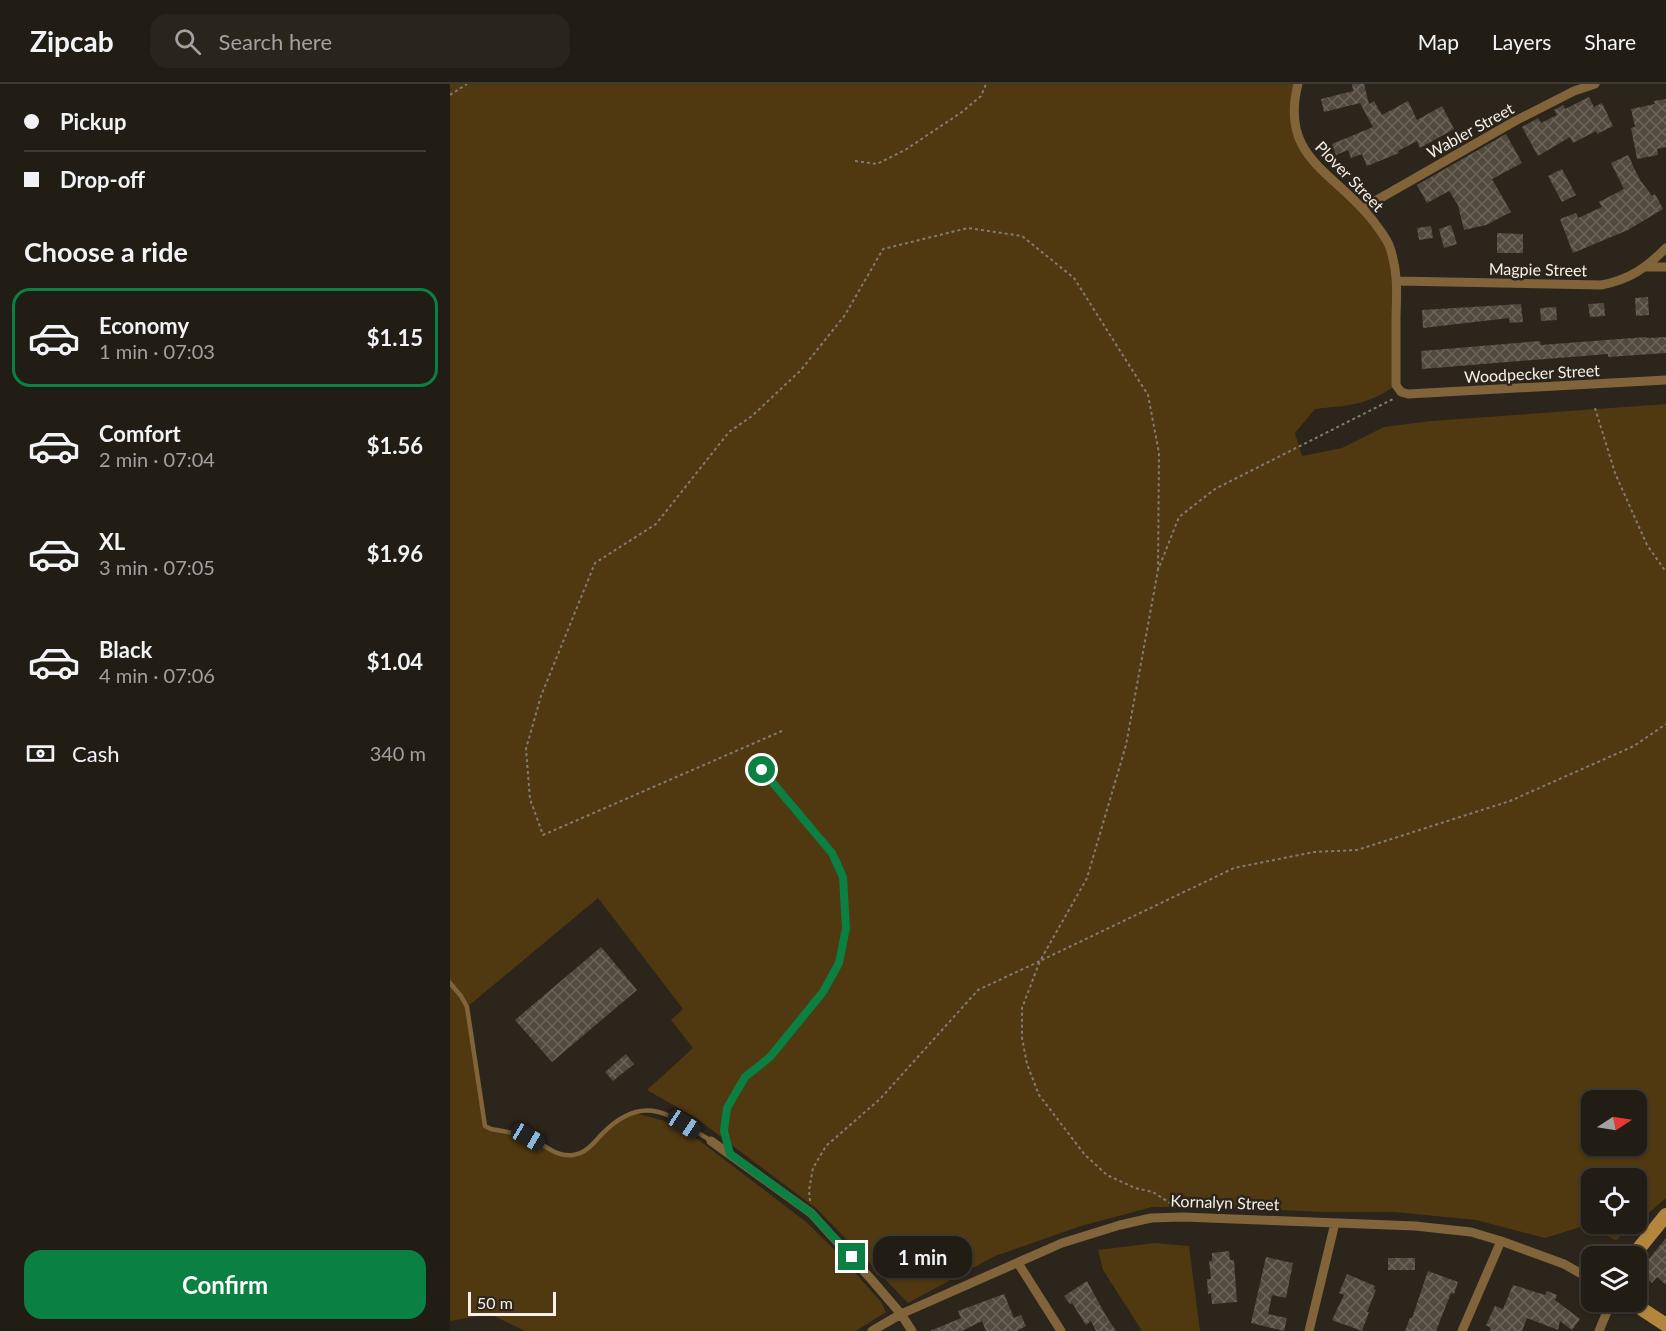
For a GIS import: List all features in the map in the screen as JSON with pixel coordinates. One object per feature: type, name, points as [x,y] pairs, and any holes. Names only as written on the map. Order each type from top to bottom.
[{"type":"street","name":"Plover Street","points":[[1298,84],[1293,105],[1294,120],[1297,137],[1304,151],[1363,208],[1388,244],[1398,281],[1396,386],[1402,393]]},
{"type":"street","name":"Wabler Street","points":[[1363,208],[1515,121],[1574,91],[1595,84]]},
{"type":"street","name":"Magpie Street","points":[[1398,281],[1601,285],[1621,280],[1646,267],[1666,248]]},
{"type":"street","points":[[1646,267],[1666,267]]},
{"type":"street","name":"Woodpecker Street","points":[[1402,393],[1666,380]]},
{"type":"street","points":[[711,1141],[811,1213],[865,1271],[901,1314],[912,1331]]},
{"type":"street","points":[[1641,1246],[1666,1215]]},
{"type":"street","name":"Kornalyn Street","points":[[872,1331],[901,1314],[1062,1243],[1151,1218],[1335,1222],[1432,1227],[1471,1232],[1564,1264],[1581,1274]]},
{"type":"street","points":[[1309,1331],[1335,1222]]},
{"type":"street","points":[[1462,1331],[1501,1241]]},
{"type":"street","points":[[1018,1263],[1061,1331]]},
{"type":"street","points":[[1599,1331],[1607,1312]]},
{"type":"street","points":[[1646,1312],[1666,1325]]},
{"type":"lane","points":[[730,1154],[724,1131],[727,1108],[745,1077],[770,1057],[823,992],[839,963],[846,928],[843,877],[832,853],[762,770]]},
{"type":"lane","points":[[450,983],[467,1007],[485,1126],[528,1137],[559,1155],[572,1156],[590,1147],[619,1119],[631,1112],[644,1110],[670,1115],[711,1141]]},
{"type":"path","points":[[450,95],[467,84]]},
{"type":"path","points":[[855,161],[877,164],[905,150],[962,112],[981,96],[986,84]]},
{"type":"path","points":[[782,731],[543,835],[530,799],[526,749],[542,696],[595,563],[656,524],[729,432],[752,416],[801,370],[845,315],[883,249],[968,228],[1022,236],[1074,278],[1148,396],[1159,453],[1158,570],[1126,745],[1087,878],[1040,961],[1022,1008],[1022,1038],[1027,1064],[1039,1095],[1085,1155],[1107,1175],[1135,1188],[1154,1192],[1175,1206],[1183,1217]]},
{"type":"path","points":[[1158,570],[1179,517],[1215,489],[1402,393]]},
{"type":"path","points":[[1595,408],[1615,473],[1647,545],[1666,572]]},
{"type":"path","points":[[811,1213],[809,1190],[813,1168],[826,1146],[880,1099],[978,990],[1234,868],[1314,852],[1357,850],[1510,801],[1634,746],[1666,724]]},
{"type":"shaded area","points":[[450,84],[1298,84],[1297,137],[1363,208],[1392,255],[1396,385],[1367,401],[1315,409],[1295,433],[1302,456],[1342,448],[1384,427],[1431,421],[1666,404],[1666,1198],[1647,1214],[1647,1168],[1581,1168],[1581,1227],[1545,1238],[1476,1220],[1394,1212],[1152,1207],[1081,1226],[995,1256],[908,1303],[817,1209],[696,1118],[647,1090],[693,1048],[671,1020],[683,1009],[598,898],[467,1007],[485,1126],[528,1137],[559,1155],[583,1152],[606,1130],[631,1112],[665,1121],[696,1138],[805,1221],[834,1249],[881,1302],[886,1312],[856,1331],[525,1331],[490,1314],[450,1321]]},
{"type":"shaded area","points":[[1602,1234],[1623,1234],[1616,1240]]},
{"type":"shaded area","points":[[1154,1243],[1189,1246],[1200,1331],[1142,1331],[1103,1270],[1098,1250]]},
{"type":"building","points":[[1352,84],[1364,84],[1369,104],[1374,101],[1382,115],[1408,101],[1417,120],[1442,106],[1454,129],[1420,148],[1417,141],[1398,151],[1399,153],[1367,166],[1362,154],[1351,158],[1348,150],[1336,155],[1332,144],[1373,127],[1360,103],[1324,112],[1321,99],[1353,91]]},
{"type":"building","points":[[1589,97],[1594,107],[1602,103],[1613,126],[1597,134],[1596,131],[1573,143],[1570,137],[1538,156],[1522,127],[1538,118],[1541,123],[1557,115],[1554,110],[1563,105],[1565,109]]},
{"type":"building","points":[[1666,99],[1666,147],[1657,149],[1658,155],[1637,159],[1631,128],[1635,127],[1631,109]]},
{"type":"building","points":[[1506,134],[1522,163],[1492,179],[1511,212],[1486,225],[1464,230],[1458,205],[1449,191],[1427,203],[1417,185]]},
{"type":"building","points":[[1628,155],[1640,180],[1652,196],[1655,194],[1663,209],[1628,230],[1573,253],[1560,219],[1576,213],[1578,218],[1602,207],[1599,202],[1624,189],[1611,163]]},
{"type":"building","points":[[1562,169],[1576,195],[1562,202],[1548,176]]},
{"type":"building","points":[[1451,225],[1457,244],[1444,248],[1439,229]]},
{"type":"building","points":[[1431,226],[1433,238],[1419,240],[1417,228]]},
{"type":"building","points":[[1497,233],[1523,234],[1523,253],[1497,253]]},
{"type":"building","points":[[1648,297],[1649,315],[1636,316],[1635,298]]},
{"type":"building","points":[[1604,303],[1605,316],[1590,317],[1588,304]]},
{"type":"building","points":[[1521,304],[1523,322],[1510,323],[1509,318],[1423,328],[1422,310]]},
{"type":"building","points":[[1556,307],[1557,320],[1541,321],[1540,308]]},
{"type":"building","points":[[1666,337],[1666,353],[1608,357],[1608,354],[1422,369],[1421,351],[1540,341],[1541,345]]},
{"type":"building","points":[[601,947],[637,990],[552,1062],[515,1020]]},
{"type":"building","points":[[626,1054],[634,1064],[613,1081],[605,1072]]},
{"type":"building","points":[[1666,1238],[1666,1285],[1657,1277],[1652,1283],[1647,1279],[1647,1261]]},
{"type":"building","points":[[1229,1251],[1230,1260],[1234,1260],[1237,1302],[1212,1304],[1211,1293],[1208,1294],[1207,1279],[1211,1279],[1209,1261],[1212,1261],[1212,1253]]},
{"type":"building","points":[[1266,1257],[1293,1263],[1286,1298],[1272,1295],[1268,1314],[1287,1318],[1284,1331],[1251,1323]]},
{"type":"building","points":[[1388,1258],[1415,1258],[1415,1270],[1388,1270]]},
{"type":"building","points":[[1428,1271],[1458,1282],[1454,1294],[1451,1293],[1436,1331],[1405,1331],[1412,1318]]},
{"type":"building","points":[[1347,1274],[1375,1286],[1376,1290],[1362,1331],[1332,1320],[1344,1295],[1339,1293]]},
{"type":"building","points":[[1087,1281],[1116,1331],[1096,1331],[1091,1321],[1086,1325],[1072,1303],[1070,1304],[1064,1296]]},
{"type":"building","points":[[1513,1285],[1545,1295],[1547,1291],[1557,1295],[1555,1300],[1580,1319],[1572,1330],[1560,1321],[1558,1330],[1527,1318],[1522,1331],[1490,1331],[1491,1328],[1486,1325],[1495,1306],[1503,1309]]},
{"type":"building","points":[[1004,1294],[1014,1318],[1021,1315],[1026,1326],[1017,1331],[986,1331],[982,1321],[962,1331],[930,1331],[961,1318],[958,1311]]},
{"type":"route","points":[[762,770],[832,853],[843,877],[846,928],[839,963],[823,992],[770,1057],[745,1077],[727,1108],[724,1131],[730,1154],[811,1213],[852,1257]]}]
